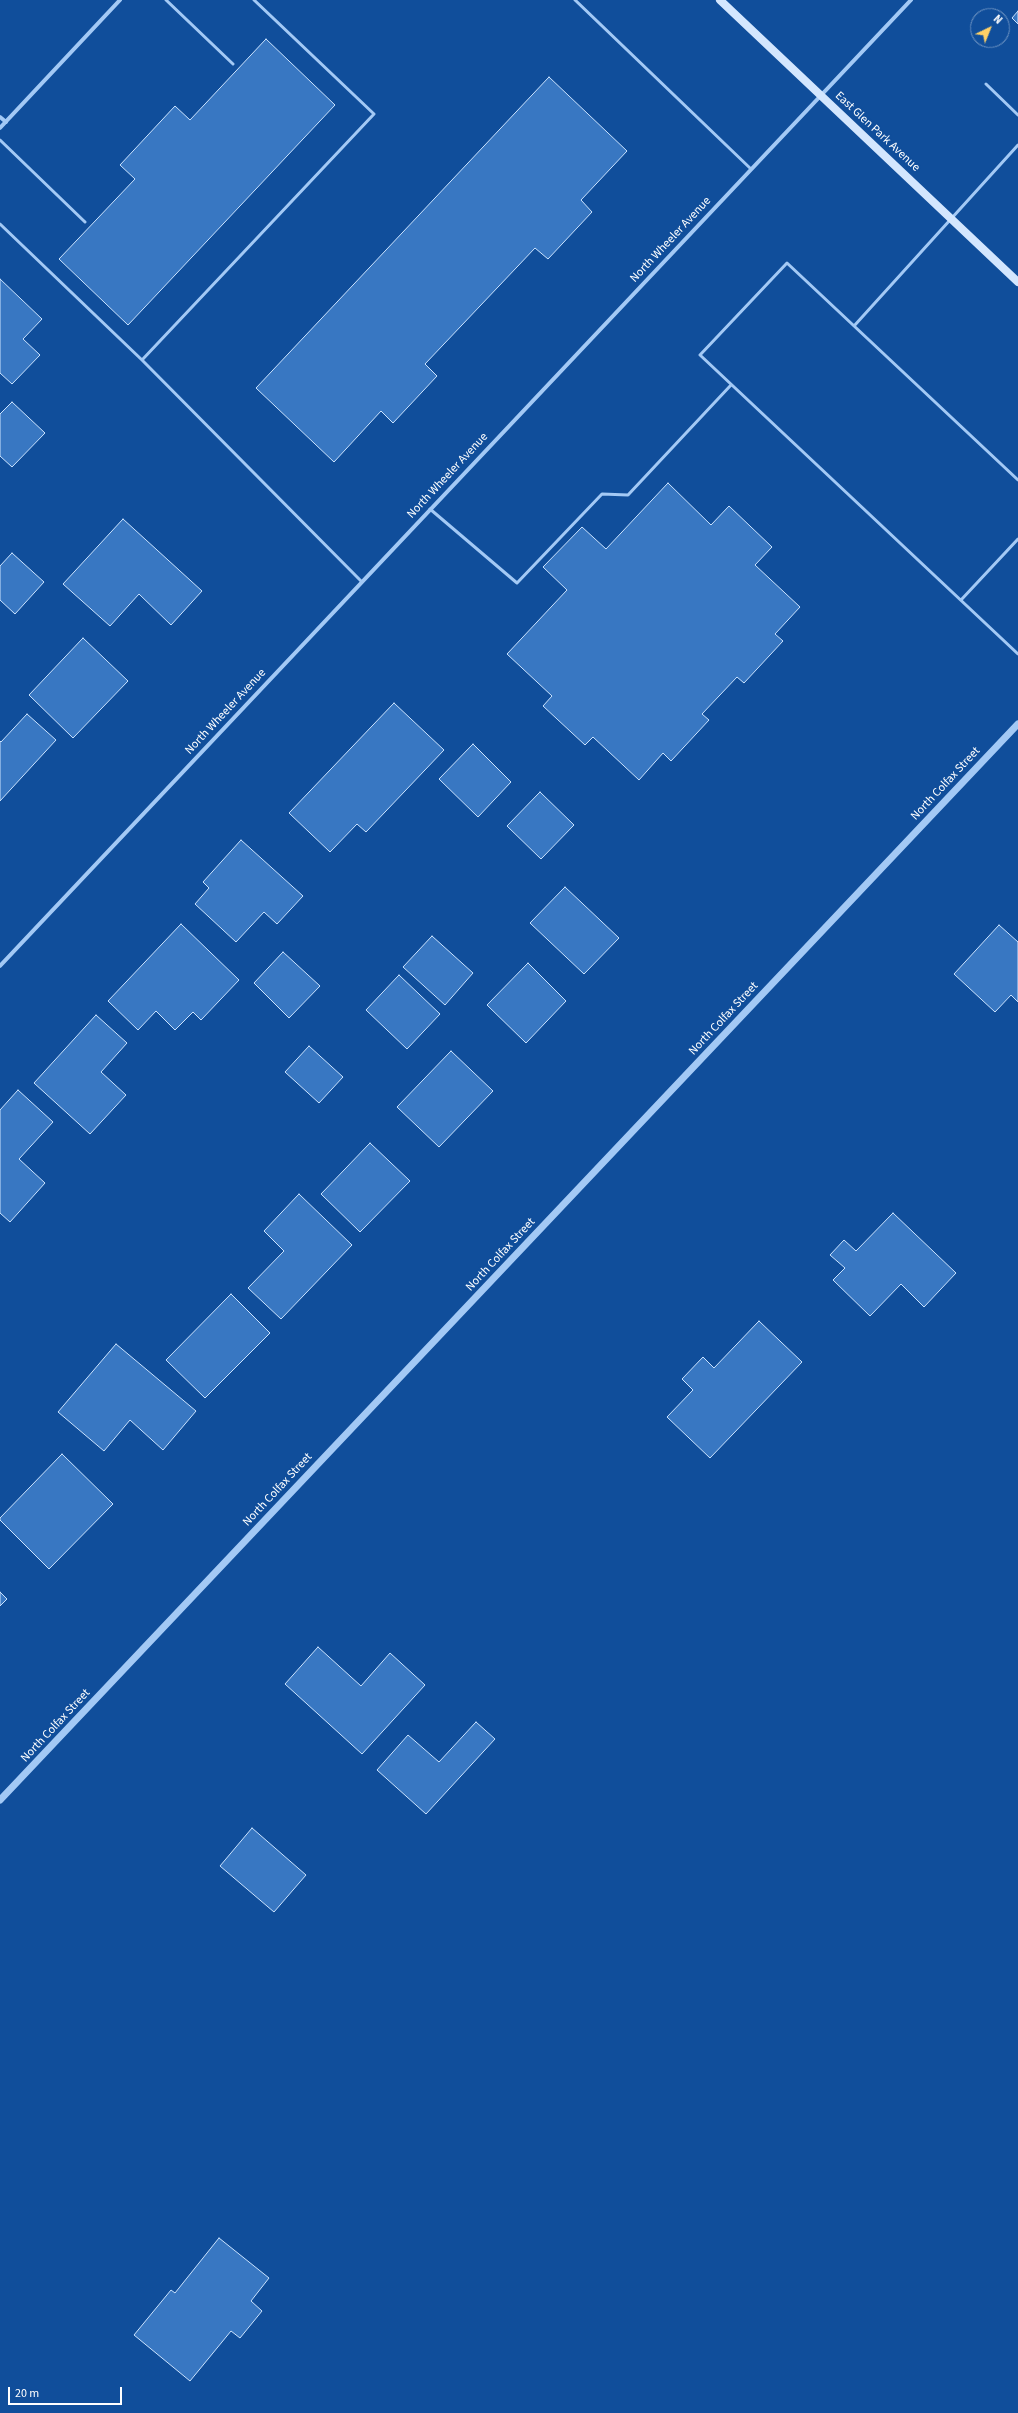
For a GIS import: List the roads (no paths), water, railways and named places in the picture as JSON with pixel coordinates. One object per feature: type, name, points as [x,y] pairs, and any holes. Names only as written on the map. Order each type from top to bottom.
[{"type":"main road","name":"East Glen Park Avenue","points":[[720,0],[1018,282]]},
{"type":"street","points":[[0,128],[120,0]]},
{"type":"street","name":"North Wheeler Avenue","points":[[0,966],[911,0]]},
{"type":"street","points":[[0,117],[6,122]]},
{"type":"street","name":"North Colfax Street","points":[[0,1800],[1018,724]]},
{"type":"lane","points":[[166,0],[234,64]]},
{"type":"lane","points":[[142,360],[374,114],[254,0]]},
{"type":"lane","points":[[575,0],[751,169]]},
{"type":"lane","points":[[986,84],[1018,115]]},
{"type":"lane","points":[[0,140],[85,222]]},
{"type":"lane","points":[[854,326],[905,272],[950,217],[1018,145]]},
{"type":"lane","points":[[0,224],[142,360],[362,582]]},
{"type":"lane","points":[[1018,480],[787,263],[700,355],[1018,654]]},
{"type":"lane","points":[[430,510],[517,583],[602,494],[628,495],[731,385]]},
{"type":"lane","points":[[961,600],[1018,540]]}]
